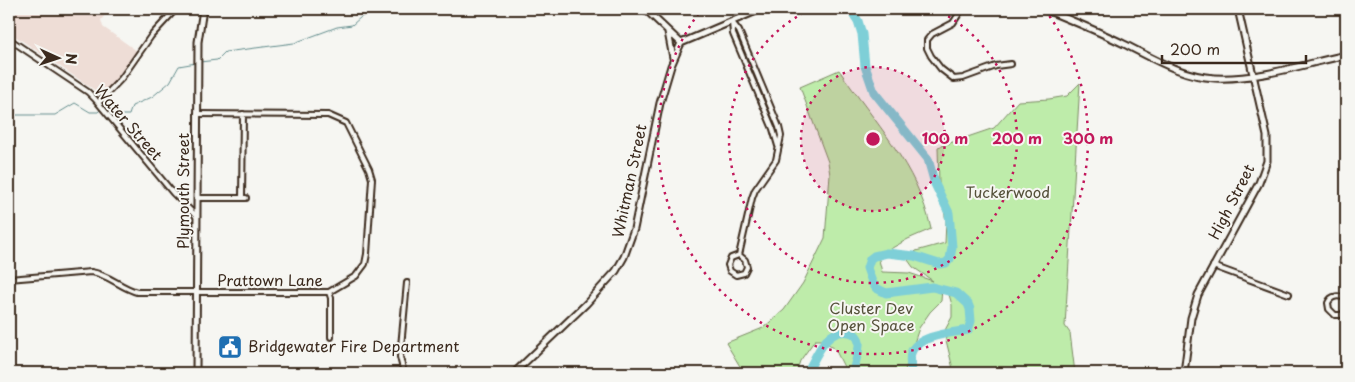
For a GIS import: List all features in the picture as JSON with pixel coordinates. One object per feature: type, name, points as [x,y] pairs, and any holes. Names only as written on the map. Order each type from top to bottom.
[{"type":"street","points":[[102,106],[151,36],[176,9]]},
{"type":"street","name":"Plymouth Street","points":[[196,373],[197,114],[199,36],[202,9]]},
{"type":"street","points":[[645,9],[681,43],[761,9]]},
{"type":"street","points":[[962,9],[953,23],[932,34],[928,40],[928,52],[941,69],[951,78],[958,79],[990,68],[1011,64]]},
{"type":"street","points":[[1044,9],[1181,71],[1215,78],[1253,75],[1346,56]]},
{"type":"street","name":"High Street","points":[[1184,373],[1193,311],[1200,290],[1258,183],[1267,161],[1268,136],[1239,9]]},
{"type":"street","points":[[732,22],[739,31],[780,129],[775,162],[755,190],[739,255]]},
{"type":"street","points":[[732,22],[733,34],[773,129],[778,146]]},
{"type":"street","points":[[668,31],[674,59]]},
{"type":"street","name":"Water Street","points":[[9,39],[88,92],[102,106],[174,193],[197,216]]},
{"type":"street","name":"Whitman Street","points":[[514,373],[586,304],[616,271],[624,257],[634,229],[658,115],[674,59],[681,43]]},
{"type":"street","points":[[751,77],[757,74]]},
{"type":"street","points":[[757,91],[763,88]]},
{"type":"street","name":"Prattown Lane","points":[[9,278],[92,272],[105,276],[125,288],[137,292],[329,292],[356,276],[365,264],[372,186],[369,169],[346,123],[328,115],[313,114],[197,114]]},
{"type":"street","points":[[197,198],[244,198],[243,114]]},
{"type":"street","points":[[739,255],[746,260],[747,267],[744,272],[736,275],[730,271],[728,265],[732,257],[739,255]]},
{"type":"street","points":[[1213,266],[1289,294]]},
{"type":"street","points":[[404,373],[400,357],[407,283]]},
{"type":"street","points":[[329,292],[331,298],[331,337]]},
{"type":"street","points":[[1346,300],[1337,296],[1331,298],[1328,303],[1329,309],[1335,315],[1341,316],[1346,311]]},
{"type":"shaded area","points":[[9,9],[110,9],[101,20],[103,27],[137,51],[107,89],[96,91],[9,32]]},
{"type":"green space","points":[[839,70],[893,145],[905,165],[925,206],[931,229],[908,239],[878,256],[882,272],[909,273],[933,281],[913,267],[908,260],[916,251],[945,243],[946,221],[939,184],[938,147],[994,128],[1018,101],[1067,96],[1080,83],[1065,326],[1070,333],[1075,373],[954,373],[944,332],[952,317],[952,305],[948,291],[942,288],[941,301],[930,312],[919,328],[904,373],[847,373],[835,349],[823,340],[815,340],[800,361],[796,373],[744,373],[726,343],[763,328],[784,310],[803,283],[825,238],[830,175],[828,162],[800,87]]},
{"type":"waterway","points":[[200,62],[217,60],[225,52],[294,43],[337,27],[352,25],[361,17],[378,9]]},
{"type":"waterway","points":[[850,9],[858,21],[862,34],[865,66],[874,92],[928,159],[935,184],[949,213],[952,247],[950,259],[946,263],[939,264],[914,256],[887,253],[874,256],[870,259],[867,268],[872,282],[876,288],[886,293],[932,287],[956,293],[968,304],[970,309],[971,321],[968,330],[936,336],[920,342],[915,347],[910,358],[912,373]]},
{"type":"waterway","points":[[104,107],[109,106],[122,115],[129,115],[132,106],[152,97],[170,82],[179,66],[196,63]]},
{"type":"waterway","points":[[9,115],[55,115],[75,103],[90,112],[98,112],[101,109]]},
{"type":"waterway","points":[[807,373],[823,345],[834,334],[841,332],[849,332],[857,336],[859,350],[853,373]]},
{"type":"place","name":"Bridgewater Fire Department","points":[[230,347]]},
{"type":"park label","name":"Tuckerwood","points":[[1008,193]]},
{"type":"park label","name":"Cluster Dev Open Space","points":[[871,318]]}]
